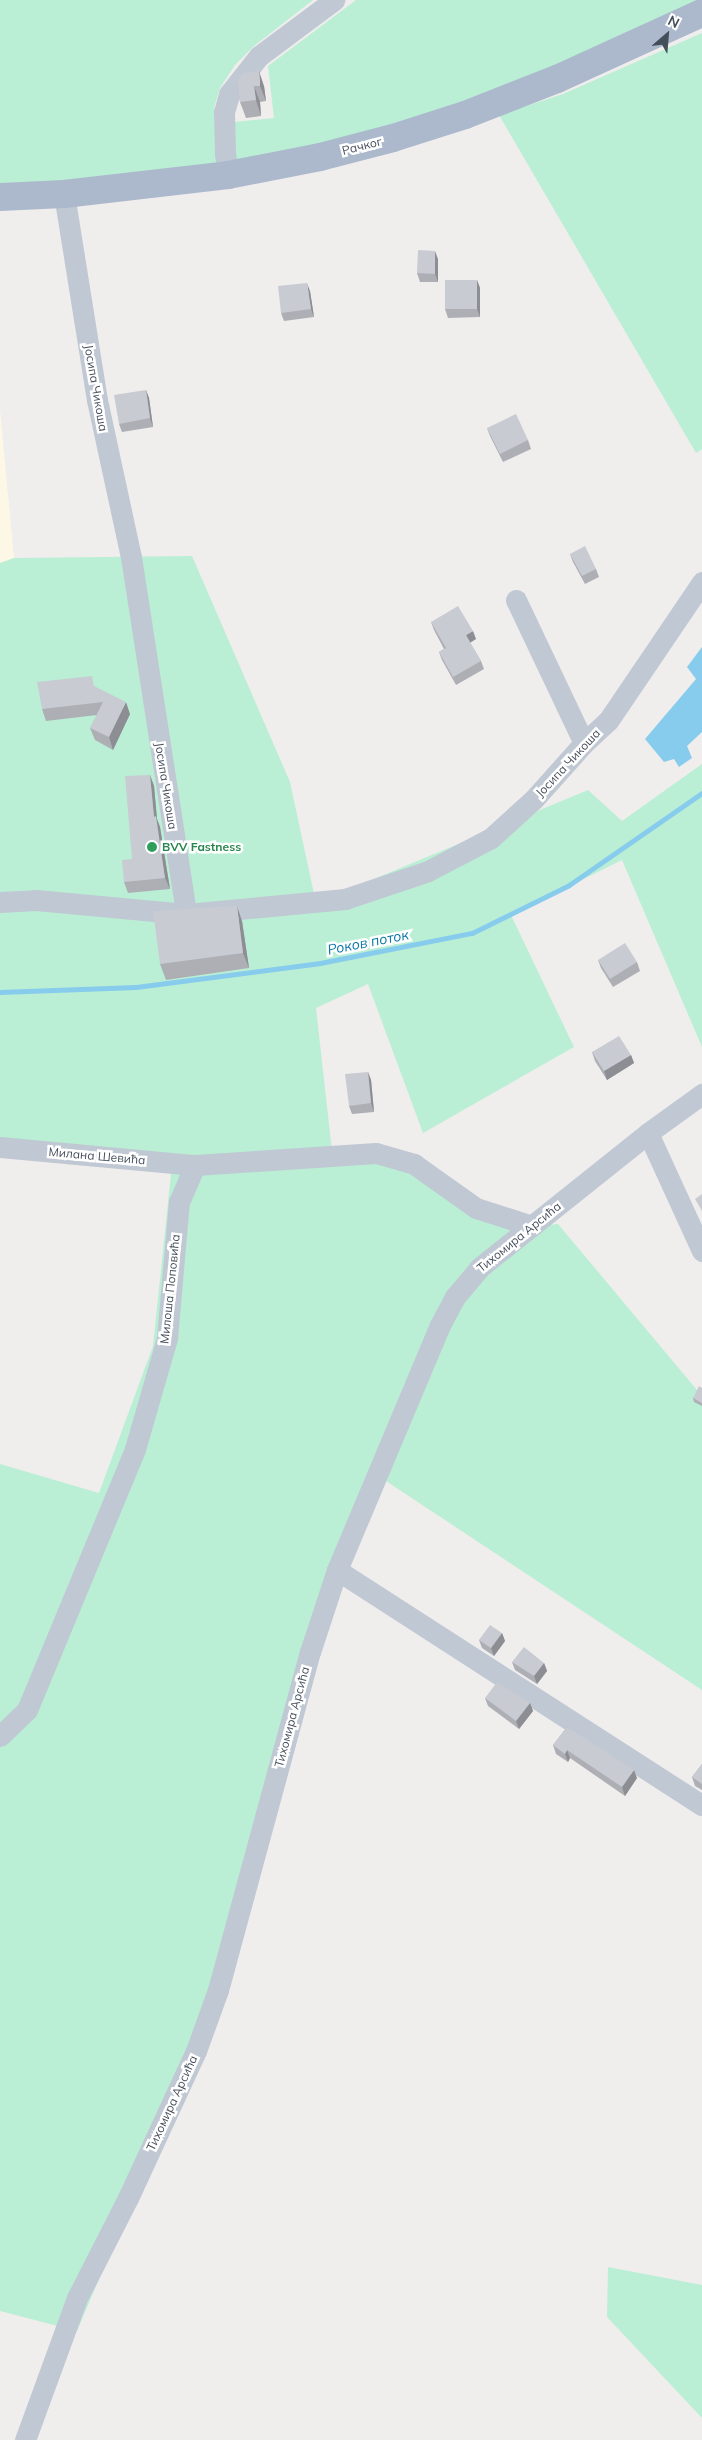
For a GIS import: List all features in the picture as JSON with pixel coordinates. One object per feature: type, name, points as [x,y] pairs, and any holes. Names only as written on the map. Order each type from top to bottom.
[{"type":"main road","name":"Рачког","points":[[0,197],[64,194],[228,175],[329,155],[394,138],[465,115],[557,79],[702,13]]},
{"type":"street","points":[[228,175],[225,153],[224,112],[229,94],[259,56],[334,0]]},
{"type":"street","name":"Јосипа Чикоша","points":[[64,194],[97,400],[131,557],[186,914],[345,899],[428,871],[492,838],[534,799],[584,743],[608,721],[702,582]]},
{"type":"street","points":[[516,600],[584,743]]},
{"type":"street","points":[[0,902],[36,900],[186,914]]},
{"type":"street","name":"Тихомира Арсића","points":[[25,2440],[77,2298],[128,2198],[196,2051],[218,1990],[310,1652],[337,1570],[439,1327],[455,1297],[479,1268],[648,1134],[702,1094]]},
{"type":"street","points":[[648,1134],[702,1251]]},
{"type":"street","name":"Милана Шевића","points":[[0,1147],[194,1165]]},
{"type":"street","points":[[194,1165],[376,1153],[414,1164],[476,1208],[532,1226]]},
{"type":"street","name":"Милоша Поповића","points":[[0,1736],[27,1710],[135,1449],[166,1338],[179,1202],[194,1165]]},
{"type":"street","points":[[337,1570],[702,1805]]},
{"type":"shaded area","points":[[0,410],[14,558],[0,563]]},
{"type":"green space","points":[[0,0],[313,0],[254,46],[235,65],[220,88],[214,108],[217,167],[0,187]]},
{"type":"green space","points":[[356,0],[702,0],[456,109],[235,165],[234,122],[274,118],[268,66]]},
{"type":"green space","points":[[702,33],[702,449],[696,453],[499,115],[563,94]]},
{"type":"green space","points":[[192,556],[290,782],[316,903],[588,790],[622,821],[702,764],[702,1047],[622,860],[511,915],[574,1047],[423,1133],[368,984],[316,1008],[332,1151],[407,1153],[520,1228],[558,1224],[702,1396],[702,1690],[380,1477],[317,1653],[231,1985],[152,2154],[77,2331],[0,2311],[0,1464],[99,1493],[153,1346],[172,1164],[0,1144],[0,563],[14,558]]},
{"type":"green space","points":[[608,2267],[702,2285],[702,2418],[607,2317]]},
{"type":"water","points":[[702,647],[702,732],[687,746],[692,758],[679,767],[674,759],[664,762],[645,739],[696,679],[687,667]]},
{"type":"building","points":[[259,71],[260,86],[254,86],[256,100],[240,102],[237,81],[244,73]]},
{"type":"building","points":[[418,250],[435,251],[435,274],[417,273]]},
{"type":"building","points":[[445,280],[477,280],[477,309],[445,309]]},
{"type":"building","points":[[307,283],[311,309],[281,313],[278,286]]},
{"type":"building","points":[[146,390],[150,418],[119,424],[114,395]]},
{"type":"building","points":[[516,414],[528,440],[500,454],[487,428]]},
{"type":"building","points":[[585,546],[596,569],[582,576],[570,554]]},
{"type":"building","points":[[458,606],[473,631],[466,635],[481,661],[453,677],[439,652],[446,648],[431,622]]},
{"type":"building","points":[[92,676],[94,686],[126,702],[109,737],[90,728],[103,702],[42,709],[37,682]]},
{"type":"building","points":[[150,775],[154,817],[156,816],[165,878],[124,882],[122,860],[132,859],[125,776]]},
{"type":"building","points":[[237,906],[243,953],[160,964],[153,911]]},
{"type":"building","points":[[625,943],[637,962],[610,979],[598,960]]},
{"type":"building","points":[[619,1036],[631,1055],[604,1071],[592,1052]]},
{"type":"building","points":[[368,1072],[371,1103],[349,1106],[345,1074]]},
{"type":"building","points":[[702,1194],[702,1211],[695,1199]]},
{"type":"building","points":[[699,1386],[702,1388],[702,1403],[693,1398]]},
{"type":"building","points":[[490,1625],[502,1633],[491,1648],[479,1640]]},
{"type":"building","points":[[524,1647],[544,1663],[534,1676],[512,1662]]},
{"type":"building","points":[[497,1682],[530,1703],[516,1721],[485,1698]]},
{"type":"building","points":[[567,1727],[634,1770],[622,1787],[567,1750],[565,1754],[553,1745]]},
{"type":"building","points":[[702,1764],[702,1784],[692,1777]]},
{"type":"waterway","name":"Роков поток","points":[[0,992],[136,987],[320,963],[472,933],[569,885],[702,793]]},
{"type":"place","name":"BVV Fastness","points":[[152,847]]}]
